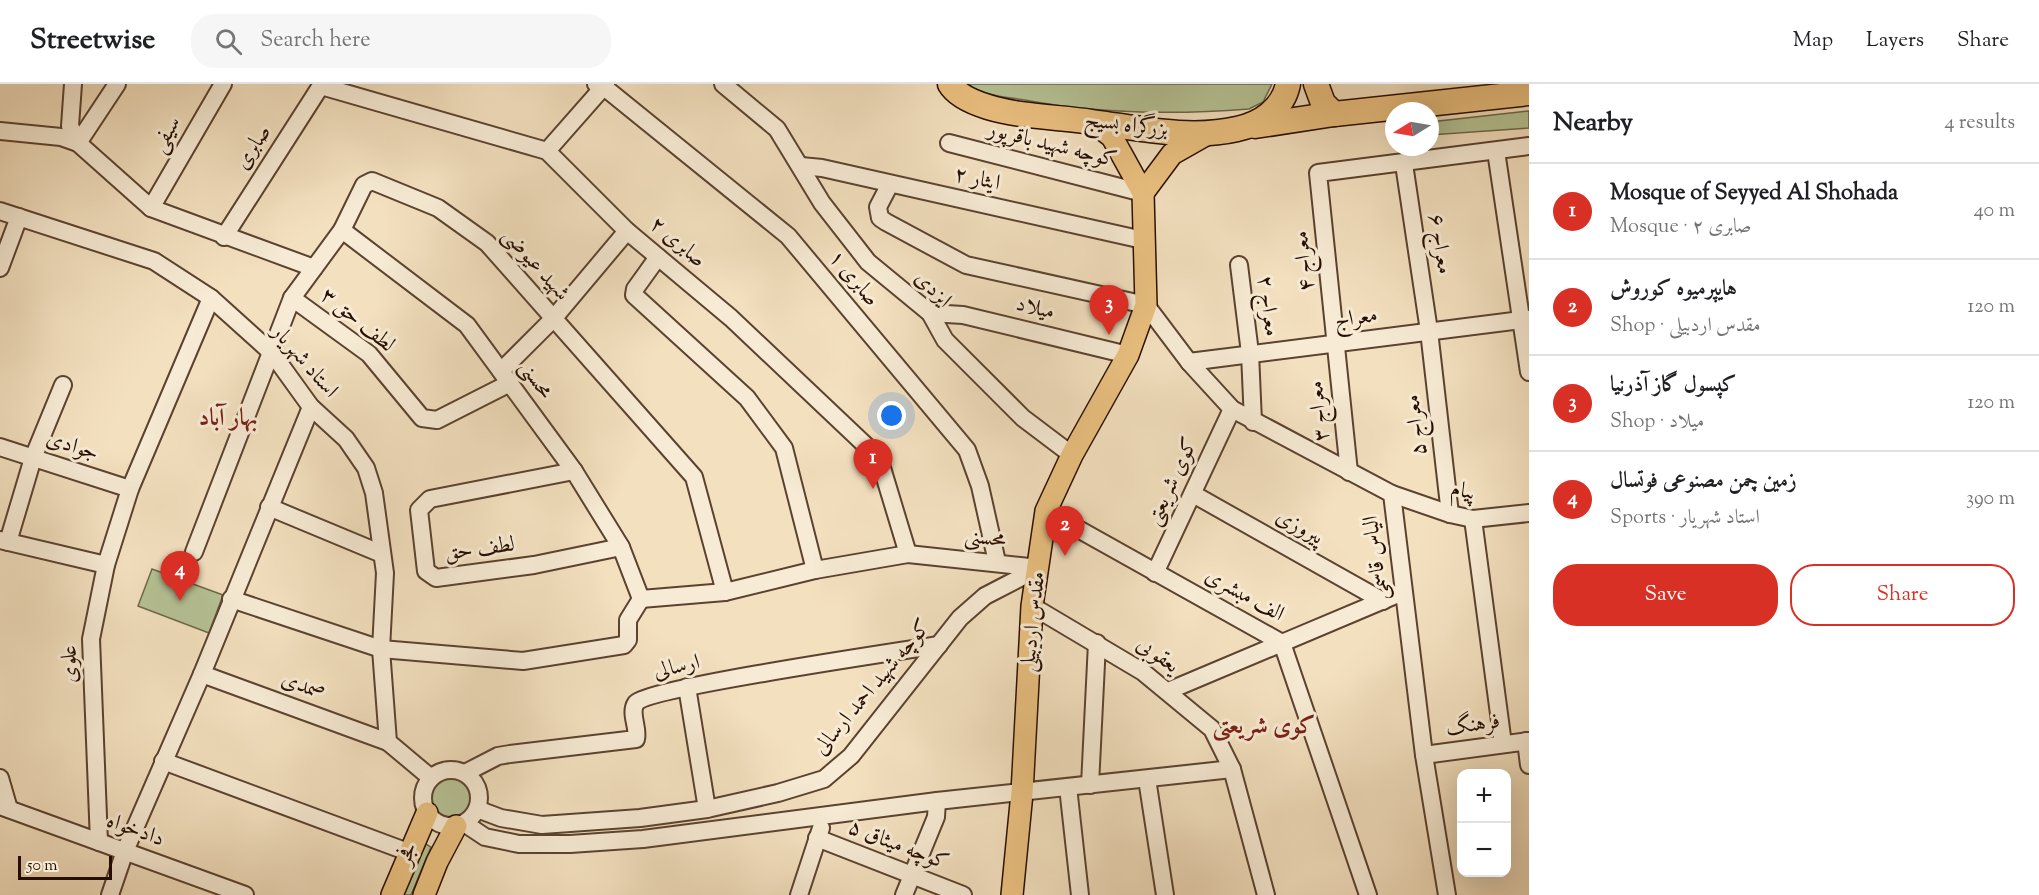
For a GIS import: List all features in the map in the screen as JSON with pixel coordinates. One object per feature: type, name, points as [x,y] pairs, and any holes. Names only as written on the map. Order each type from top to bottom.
[{"type":"highway","name":"بزرگراه بسیج","points":[[948,85],[963,96],[989,107],[1167,131],[1209,133],[1238,129],[1274,112],[1286,95],[1288,84]]},
{"type":"highway","points":[[1316,84],[1323,103],[1334,114]]},
{"type":"highway","points":[[1238,129],[1334,114],[1529,93]]},
{"type":"main road","points":[[1091,122],[1112,137],[1143,193],[1172,154],[1209,133]]},
{"type":"main road","name":"مقدس اردبیلی","points":[[1012,895],[1022,793],[1032,606],[1046,511],[1072,455],[1128,355],[1146,305],[1143,193]]},
{"type":"main road","name":"فجر","points":[[392,895],[408,852],[427,813]]},
{"type":"main road","name":"فجر","points":[[424,895],[437,862],[460,825]]},
{"type":"street","points":[[73,84],[70,126],[78,143]]},
{"type":"street","points":[[78,143],[117,84]]},
{"type":"street","name":"سیفی","points":[[151,208],[223,84]]},
{"type":"street","points":[[723,84],[777,129],[801,166]]},
{"type":"street","name":"صابری ۲","points":[[322,85],[547,151],[627,231],[731,318],[879,458],[908,554]]},
{"type":"street","name":"صابری","points":[[224,237],[322,85]]},
{"type":"street","points":[[547,151],[602,85]]},
{"type":"street","name":"صابری ۱","points":[[602,85],[788,236],[967,450],[980,486],[997,562]]},
{"type":"street","points":[[0,131],[61,137],[78,143],[151,208],[224,237],[314,268]]},
{"type":"street","name":"کوچه شهید باقرپور","points":[[949,143],[1143,193]]},
{"type":"street","points":[[1404,164],[1529,146]]},
{"type":"street","points":[[1496,151],[1525,319],[1529,372]]},
{"type":"street","name":"معراج ۴","points":[[1336,345],[1318,173],[1404,164]]},
{"type":"street","name":"معراج ۶","points":[[1404,164],[1429,331]]},
{"type":"street","name":"ایثار ۲","points":[[801,166],[1143,240]]},
{"type":"street","name":"ایزدی","points":[[801,166],[822,203],[868,262],[930,313],[945,340],[1015,410],[1072,455]]},
{"type":"street","name":"شهید عیوضی","points":[[194,552],[292,298],[342,230],[364,185],[376,182],[438,208],[487,243],[694,477],[725,592]]},
{"type":"street","points":[[890,184],[878,207],[880,218],[966,266],[1146,305]]},
{"type":"street","name":"استاد شهریار","points":[[0,211],[154,261],[212,298],[272,353],[311,407],[346,439],[366,468],[374,494],[385,573],[381,649],[388,742]]},
{"type":"street","points":[[0,268],[19,217]]},
{"type":"street","name":"محسنی","points":[[342,230],[467,325],[574,471],[621,547],[641,599],[725,592],[815,570],[908,554],[1039,568]]},
{"type":"street","name":"لطف حق ۳","points":[[292,298],[369,354],[422,418],[437,420],[506,377],[627,231]]},
{"type":"street","points":[[658,257],[635,289],[634,295],[747,398],[783,448],[815,570]]},
{"type":"street","name":"معراج ۲","points":[[1239,265],[1250,353],[1253,422]]},
{"type":"street","name":"علوی","points":[[99,842],[92,639],[106,565],[130,489],[212,298]]},
{"type":"street","name":"الیاس قاسمی","points":[[1146,305],[1189,362],[1232,409],[1392,494],[1424,755],[1447,895]]},
{"type":"street","name":"میلاد","points":[[930,313],[963,315],[1128,355]]},
{"type":"street","name":"معراج","points":[[1189,362],[1525,319]]},
{"type":"street","name":"معراج ۵","points":[[1429,331],[1450,514]]},
{"type":"street","name":"معراج ۳","points":[[1336,345],[1349,472]]},
{"type":"street","points":[[63,385],[33,458],[4,541],[106,565]]},
{"type":"street","points":[[110,895],[125,851],[162,760],[202,674],[311,407]]},
{"type":"street","name":"کوی شریعتی","points":[[1155,573],[1232,409]]},
{"type":"street","name":"جوادی","points":[[0,447],[130,489]]},
{"type":"street","name":"لطف حق","points":[[574,471],[424,502],[419,510],[426,571],[436,578],[534,565],[621,547]]},
{"type":"street","name":"پیروزی","points":[[1192,494],[1383,601]]},
{"type":"street","name":"پیام","points":[[1392,494],[1450,514],[1473,519],[1529,513]]},
{"type":"street","points":[[269,507],[382,554]]},
{"type":"street","name":"الف مبشری","points":[[1046,511],[1282,643],[1368,895]]},
{"type":"street","points":[[1473,519],[1503,744]]},
{"type":"street","name":"کوچه شهید احمد ارسالی","points":[[477,809],[519,822],[579,822],[707,809],[778,793],[825,779],[851,756],[960,618],[985,596],[1039,568]]},
{"type":"street","points":[[1168,691],[1403,592]]},
{"type":"street","points":[[231,599],[381,649],[523,661],[624,645],[628,640],[628,621],[641,599]]},
{"type":"street","name":"یعقوبی","points":[[1032,606],[1097,643],[1168,691],[1212,729],[1232,769],[1266,895]]},
{"type":"street","points":[[1090,785],[1097,643]]},
{"type":"street","name":"ارسالی","points":[[465,773],[498,756],[636,739],[635,704],[641,699],[687,687],[939,645]]},
{"type":"street","name":"صمدی","points":[[202,674],[388,742]]},
{"type":"street","points":[[687,687],[707,809]]},
{"type":"street","points":[[1527,741],[1529,765]]},
{"type":"street","name":"فرهنگ","points":[[1424,755],[1527,741]]},
{"type":"street","points":[[388,742],[431,778]]},
{"type":"street","points":[[162,760],[408,852]]},
{"type":"street","points":[[460,825],[477,809],[479,801],[476,785],[465,773],[447,770],[431,778],[423,795],[427,813],[440,824],[460,825],[485,837],[519,844],[644,838],[825,817],[937,801],[1232,769]]},
{"type":"street","name":"دادخواه","points":[[0,778],[4,807],[245,895]]},
{"type":"street","points":[[1147,779],[1165,895]]},
{"type":"street","points":[[1068,788],[1080,895]]},
{"type":"street","points":[[904,895],[936,817],[937,801]]},
{"type":"street","points":[[798,895],[825,817]]},
{"type":"street","points":[[576,843],[572,832],[579,822]]},
{"type":"street","name":"کوچه میثاق ۵","points":[[817,838],[963,895]]},
{"type":"green space","points":[[968,84],[1272,84],[1263,102],[1249,109],[1136,112],[1053,105],[995,95]]},
{"type":"green space","points":[[1529,111],[1529,128],[1439,134],[1439,121]]},
{"type":"green space","points":[[152,569],[223,595],[209,633],[138,606]]},
{"type":"green space","points":[[451,777],[465,783],[471,797],[465,811],[451,817],[437,811],[431,797],[437,783]]},
{"type":"green space","points":[[424,843],[431,847],[411,895],[401,895]]},
{"type":"place","name":"کپسول گاز آذرنیا","points":[[1109,335]]},
{"type":"place","name":"Mosque of Seyyed Al Shohada","points":[[873,489]]},
{"type":"place","name":"هایپرمیوه کوروش","points":[[1065,556]]},
{"type":"place","name":"زمین چمن مصنوعی فوتسال","points":[[180,601]]},
{"type":"district","name":"بهار آباد","points":[[228,419]]},
{"type":"district","name":"کوی شریعتی","points":[[1264,727]]}]
